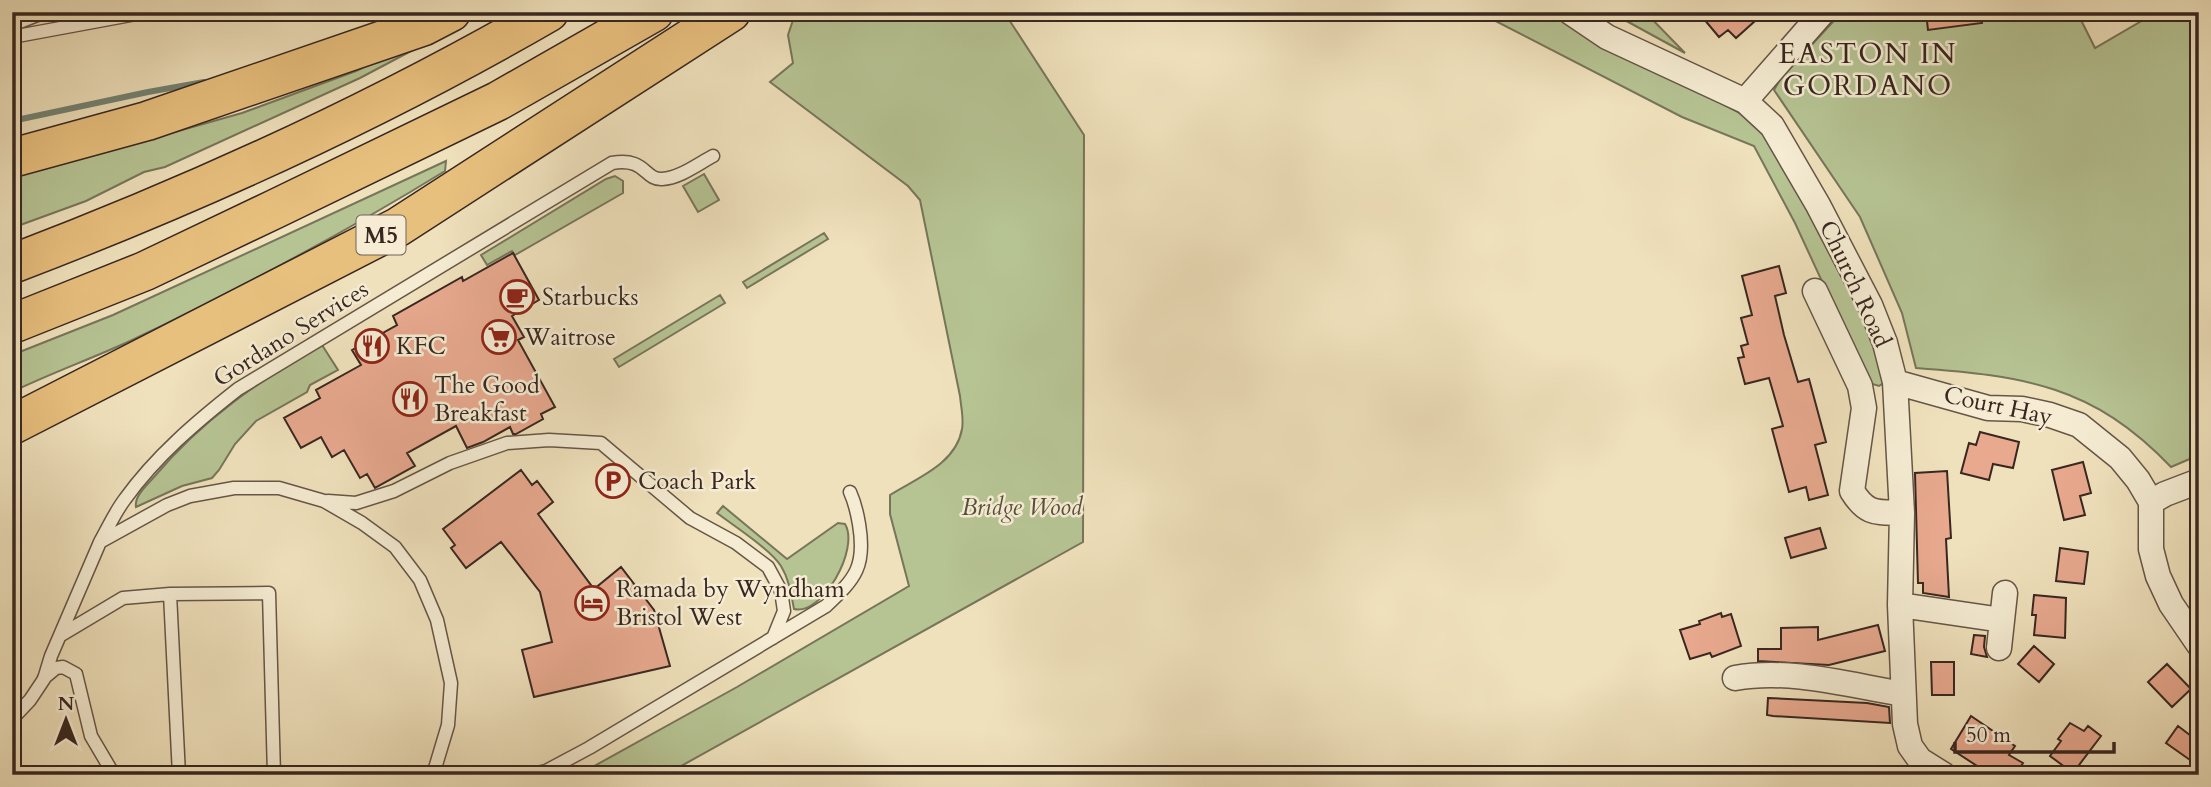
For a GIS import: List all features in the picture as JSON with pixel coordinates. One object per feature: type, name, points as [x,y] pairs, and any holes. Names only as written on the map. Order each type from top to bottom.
[{"type":"highway","points":[[12,158],[147,121],[424,26],[451,12]]},
{"type":"highway","points":[[12,264],[114,225],[246,166],[408,88],[549,12]]},
{"type":"highway","points":[[12,324],[145,271],[498,101],[654,12]]},
{"type":"highway","name":"M5","points":[[12,425],[398,226],[731,12]]},
{"type":"street","points":[[1745,101],[1823,12]]},
{"type":"street","name":"Church Road","points":[[1571,13],[1607,37],[1745,101],[1772,127],[1818,205],[1870,305],[1885,343],[1895,382],[1902,513],[1900,605],[1905,724],[1910,746],[1920,760],[1944,775]]},
{"type":"street","points":[[1814,302],[1860,386],[1864,408],[1852,491],[1862,506],[1870,510],[1902,513]]},
{"type":"street","name":"Court Hay","points":[[1895,382],[1988,408],[2022,409],[2079,425],[2120,458],[2151,502]]},
{"type":"street","points":[[2199,481],[2151,502],[2151,549],[2158,576],[2171,604],[2199,645]]},
{"type":"street","points":[[1998,648],[2005,593]]},
{"type":"street","points":[[1900,605],[2002,620]]},
{"type":"street","points":[[1735,678],[1757,674],[1785,674],[1903,694]]},
{"type":"lane","points":[[12,25],[45,12]]},
{"type":"lane","points":[[12,37],[147,12]]},
{"type":"lane","name":"Gordano Services","points":[[12,719],[30,700],[44,679],[100,542],[124,500],[196,422],[238,389],[612,163],[627,161],[641,166],[651,176],[660,179],[676,175],[713,156]]},
{"type":"lane","points":[[100,542],[167,505],[201,494],[234,488],[279,488],[324,501],[356,503],[394,491],[450,463],[507,443],[549,440],[601,443],[690,519],[736,543],[768,567],[781,591],[784,611],[774,638]]},
{"type":"lane","points":[[527,775],[542,773],[589,748],[826,606],[848,585],[863,550],[855,502],[849,492]]},
{"type":"lane","points":[[324,501],[362,523],[395,547],[420,580],[437,620],[448,664],[451,704],[444,746],[433,775]]},
{"type":"lane","points":[[60,635],[123,597],[270,593],[274,775]]},
{"type":"lane","points":[[170,594],[179,775]]},
{"type":"lane","points":[[44,679],[56,668],[63,667],[76,674],[91,736],[114,775]]},
{"type":"green space","name":"Bridge Wood","points":[[789,12],[1004,12],[1084,135],[1083,542],[665,775],[578,775],[737,687],[909,586],[890,514],[890,495],[944,461],[952,452],[962,429],[960,396],[920,200],[908,186],[770,82],[793,63],[788,35],[794,17]]},
{"type":"green space","points":[[1478,12],[1550,12],[1751,119],[1770,136],[1863,307],[1888,380],[1879,386],[1869,383],[1795,223],[1754,146],[1682,117]]},
{"type":"green space","points":[[1610,12],[1645,12],[1685,53]]},
{"type":"green space","points":[[1842,12],[2077,12],[2095,48],[2157,12],[2199,12],[2199,455],[2171,467],[2113,418],[2085,402],[2055,390],[1990,375],[1916,368],[1902,313],[1860,217],[1774,90],[1781,78]]},
{"type":"green space","points":[[426,38],[430,41],[360,78],[165,167],[144,172],[86,201],[12,228],[12,178],[242,113],[356,71]]},
{"type":"green space","points":[[446,161],[445,171],[290,260],[130,341],[12,392],[12,355],[113,315]]},
{"type":"green space","points":[[704,174],[719,200],[698,212],[683,186]]},
{"type":"green space","points":[[615,176],[623,181],[623,193],[515,255],[512,251],[487,265],[481,255]]},
{"type":"green space","points":[[824,233],[828,239],[747,288],[743,282]]},
{"type":"green space","points":[[720,295],[725,303],[619,367],[614,359]]},
{"type":"green space","points":[[322,345],[338,370],[310,385],[307,392],[256,421],[235,444],[212,478],[182,486],[136,507],[137,499],[145,487],[192,437],[253,388]]},
{"type":"green space","points":[[723,506],[787,559],[838,523],[845,524],[848,535],[843,564],[826,592],[805,608],[794,609],[788,581],[781,566],[760,545],[717,513]]},
{"type":"building","points":[[1698,12],[1765,12],[1736,38],[1728,30],[1719,37]]},
{"type":"building","points":[[1926,12],[1981,12],[1982,23],[1928,30]]},
{"type":"building","points":[[513,253],[539,300],[512,316],[524,337],[518,340],[555,407],[541,414],[543,419],[516,434],[513,434],[510,427],[467,448],[456,426],[407,453],[415,466],[375,488],[367,474],[360,478],[344,450],[332,457],[321,437],[301,448],[284,418],[320,398],[316,390],[361,365],[352,350],[397,325],[393,316],[462,277],[463,281]]},
{"type":"building","points":[[1779,266],[1786,293],[1775,296],[1784,335],[1798,382],[1809,379],[1826,442],[1815,445],[1828,495],[1809,500],[1806,487],[1789,492],[1772,429],[1783,426],[1769,378],[1745,384],[1738,358],[1744,357],[1741,346],[1748,344],[1741,318],[1752,315],[1742,276]]},
{"type":"building","points":[[1980,432],[2019,442],[2013,468],[1993,464],[1989,480],[1961,473],[1969,443],[1976,445]]},
{"type":"building","points":[[2083,462],[2091,493],[2080,496],[2085,515],[2064,520],[2052,470]]},
{"type":"building","name":"Ramada by Wyndham Bristol West","points":[[521,470],[532,485],[537,481],[553,502],[538,514],[594,589],[621,567],[654,610],[670,666],[534,697],[522,650],[552,642],[540,592],[501,542],[466,568],[451,548],[455,545],[443,529]]},
{"type":"building","points":[[1947,471],[1951,538],[1946,539],[1949,597],[1923,593],[1923,583],[1918,583],[1915,473]]},
{"type":"building","points":[[1820,528],[1826,548],[1791,558],[1785,538]]},
{"type":"building","points":[[2060,548],[2088,552],[2084,584],[2056,581]]},
{"type":"building","points":[[2034,595],[2066,598],[2065,638],[2034,635]]},
{"type":"building","points":[[1721,613],[1722,617],[1731,614],[1741,646],[1712,657],[1710,653],[1690,659],[1680,630],[1700,624],[1699,621]]},
{"type":"building","points":[[1878,625],[1885,651],[1829,665],[1758,661],[1758,649],[1781,649],[1781,628],[1818,627],[1818,640]]},
{"type":"building","points":[[1974,635],[1985,636],[1987,657],[1971,654]]},
{"type":"building","points":[[2034,646],[2054,664],[2039,682],[2018,664]]},
{"type":"building","points":[[1931,662],[1954,662],[1954,695],[1932,695]]},
{"type":"building","points":[[2167,664],[2191,689],[2172,707],[2148,682]]},
{"type":"building","points":[[1768,698],[1867,703],[1889,707],[1890,723],[1767,715]]},
{"type":"building","points":[[1971,716],[2015,746],[2009,755],[2023,763],[2015,775],[1991,775],[1951,749]]},
{"type":"building","points":[[2070,723],[2084,731],[2088,726],[2101,736],[2073,773],[2050,756]]},
{"type":"building","points":[[2178,726],[2199,742],[2199,749],[2190,760],[2166,743]]},
{"type":"waterway","points":[[12,121],[204,82]]},
{"type":"place","name":"Starbucks","points":[[517,297]]},
{"type":"place","name":"Waitrose","points":[[499,337]]},
{"type":"place","name":"KFC","points":[[372,346]]},
{"type":"place","name":"The Good Breakfast","points":[[410,399]]},
{"type":"place","name":"Coach Park","points":[[613,481]]},
{"type":"place","name":"Ramada by Wyndham Bristol West","points":[[592,603]]},
{"type":"district","name":"EASTON IN GORDANO","points":[[1868,70]]}]
